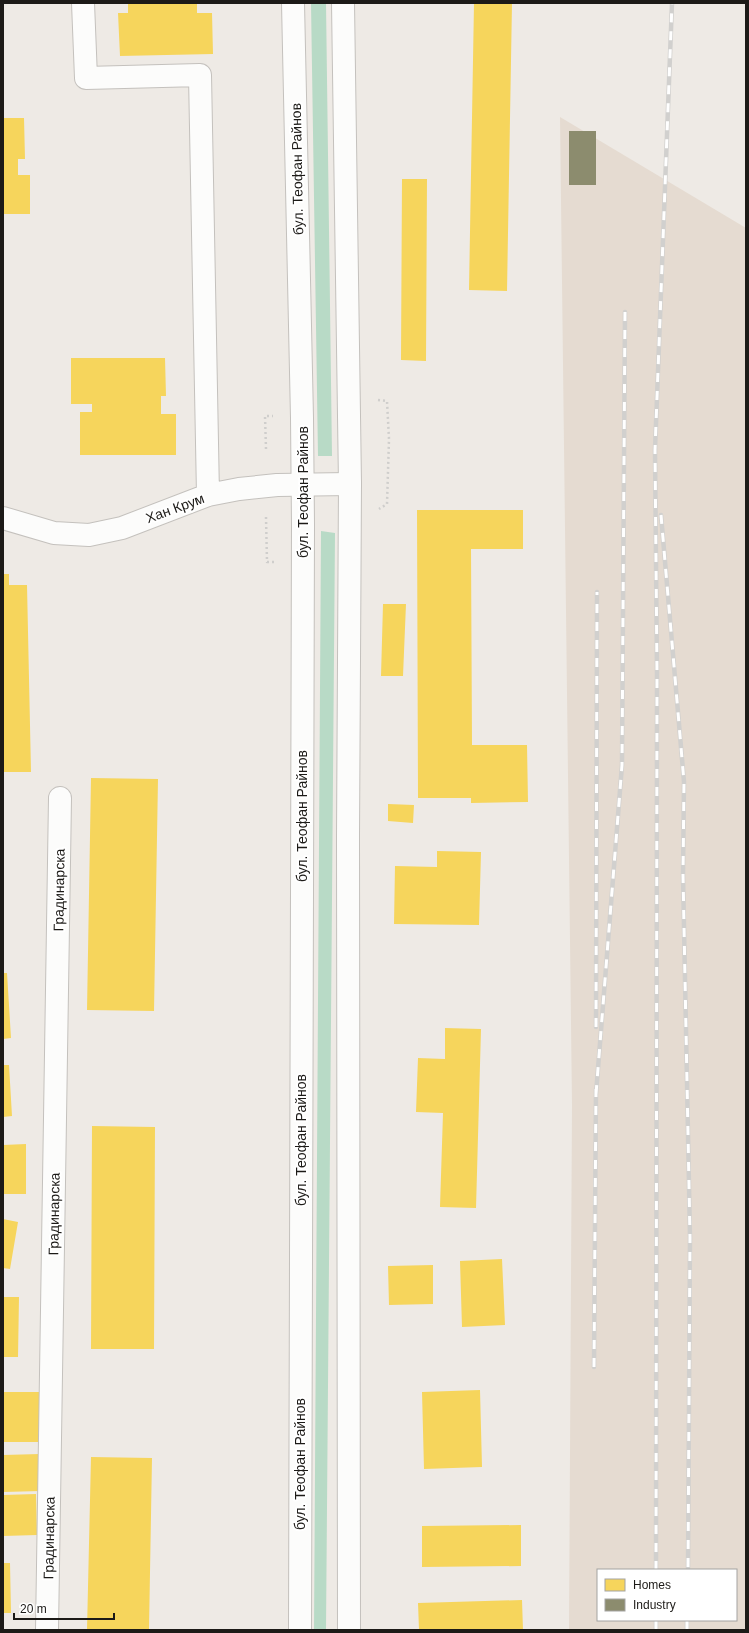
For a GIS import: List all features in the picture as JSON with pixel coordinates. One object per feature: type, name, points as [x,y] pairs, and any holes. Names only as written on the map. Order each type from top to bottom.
[{"type":"main road","points":[[83,3],[86,78],[200,75],[208,495]]},
{"type":"main road","name":"бул. Теофан Райнов","points":[[293,3],[302,402],[300,1630]]},
{"type":"main road","points":[[343,3],[350,484],[348,837],[349,1630]]},
{"type":"main road","name":"Хан Крум","points":[[3,518],[54,533],[89,535],[122,528],[208,495],[277,485],[350,484]]},
{"type":"main road","name":"Градинарска","points":[[47,1630],[60,798]]},
{"type":"path","points":[[387,401],[389,440],[387,504]]},
{"type":"path","points":[[265,416],[266,449]]},
{"type":"path","points":[[266,517],[267,562]]},
{"type":"shaded area","points":[[560,117],[746,228],[746,1630],[569,1630],[572,1105]]},
{"type":"green space","points":[[311,3],[326,3],[332,456],[318,456]]},
{"type":"green space","points":[[321,531],[335,533],[326,1630],[314,1630]]},
{"type":"building: Homes","points":[[128,3],[197,3],[197,13],[212,13],[213,54],[120,56],[118,13],[128,13]]},
{"type":"building: Homes","points":[[474,3],[512,3],[507,291],[469,290]]},
{"type":"building: Homes","points":[[3,118],[24,118],[25,159],[18,159],[18,175],[30,175],[30,214],[3,214]]},
{"type":"building: Homes","points":[[402,179],[427,179],[426,361],[401,360]]},
{"type":"building: Homes","points":[[71,358],[165,358],[166,396],[161,396],[161,414],[176,414],[176,455],[80,455],[80,412],[92,412],[92,404],[71,404]]},
{"type":"building: Homes","points":[[417,510],[523,510],[523,549],[471,549],[472,745],[527,745],[528,802],[471,803],[471,798],[418,798]]},
{"type":"building: Homes","points":[[3,574],[9,574],[9,585],[27,585],[31,772],[3,772]]},
{"type":"building: Homes","points":[[383,604],[406,604],[403,676],[381,676]]},
{"type":"building: Homes","points":[[91,778],[158,779],[154,1011],[87,1010]]},
{"type":"building: Homes","points":[[388,804],[414,805],[413,823],[388,821]]},
{"type":"building: Homes","points":[[437,851],[481,852],[479,925],[394,924],[395,866],[437,867]]},
{"type":"building: Homes","points":[[3,973],[7,973],[11,1038],[3,1039]]},
{"type":"building: Homes","points":[[445,1028],[481,1029],[476,1208],[440,1207],[443,1113],[416,1112],[418,1058],[445,1059]]},
{"type":"building: Homes","points":[[3,1065],[9,1065],[12,1116],[3,1117]]},
{"type":"building: Homes","points":[[92,1126],[155,1127],[154,1349],[91,1349]]},
{"type":"building: Homes","points":[[26,1144],[26,1194],[3,1194],[3,1145]]},
{"type":"building: Homes","points":[[3,1219],[18,1222],[10,1269],[3,1268]]},
{"type":"building: Homes","points":[[502,1259],[505,1325],[462,1327],[460,1261]]},
{"type":"building: Homes","points":[[433,1265],[433,1304],[389,1305],[388,1266]]},
{"type":"building: Homes","points":[[3,1297],[19,1297],[18,1357],[3,1357]]},
{"type":"building: Homes","points":[[480,1390],[482,1467],[424,1469],[422,1392]]},
{"type":"building: Homes","points":[[3,1392],[46,1392],[46,1442],[3,1442]]},
{"type":"building: Homes","points":[[40,1454],[41,1491],[3,1492],[3,1455]]},
{"type":"building: Homes","points":[[91,1457],[152,1458],[149,1630],[87,1630]]},
{"type":"building: Homes","points":[[36,1494],[37,1535],[3,1536],[3,1495]]},
{"type":"building: Homes","points":[[521,1525],[521,1566],[422,1567],[422,1526]]},
{"type":"building: Homes","points":[[3,1563],[10,1563],[11,1613],[3,1613]]},
{"type":"building: Homes","points":[[522,1600],[523,1630],[419,1630],[418,1603]]},
{"type":"building: Industry","points":[[569,131],[596,131],[596,185],[569,185]]},
{"type":"railway","points":[[656,1569],[657,673],[655,450],[672,3]]},
{"type":"railway","points":[[596,1094],[622,765],[625,312]]},
{"type":"railway","points":[[661,515],[684,782],[683,875],[690,1237],[688,1569]]},
{"type":"railway","points":[[596,1027],[597,592]]},
{"type":"railway","points":[[594,1367],[596,1089]]},
{"type":"railway","points":[[656,1621],[656,1630]]},
{"type":"railway","points":[[687,1621],[687,1630]]}]
